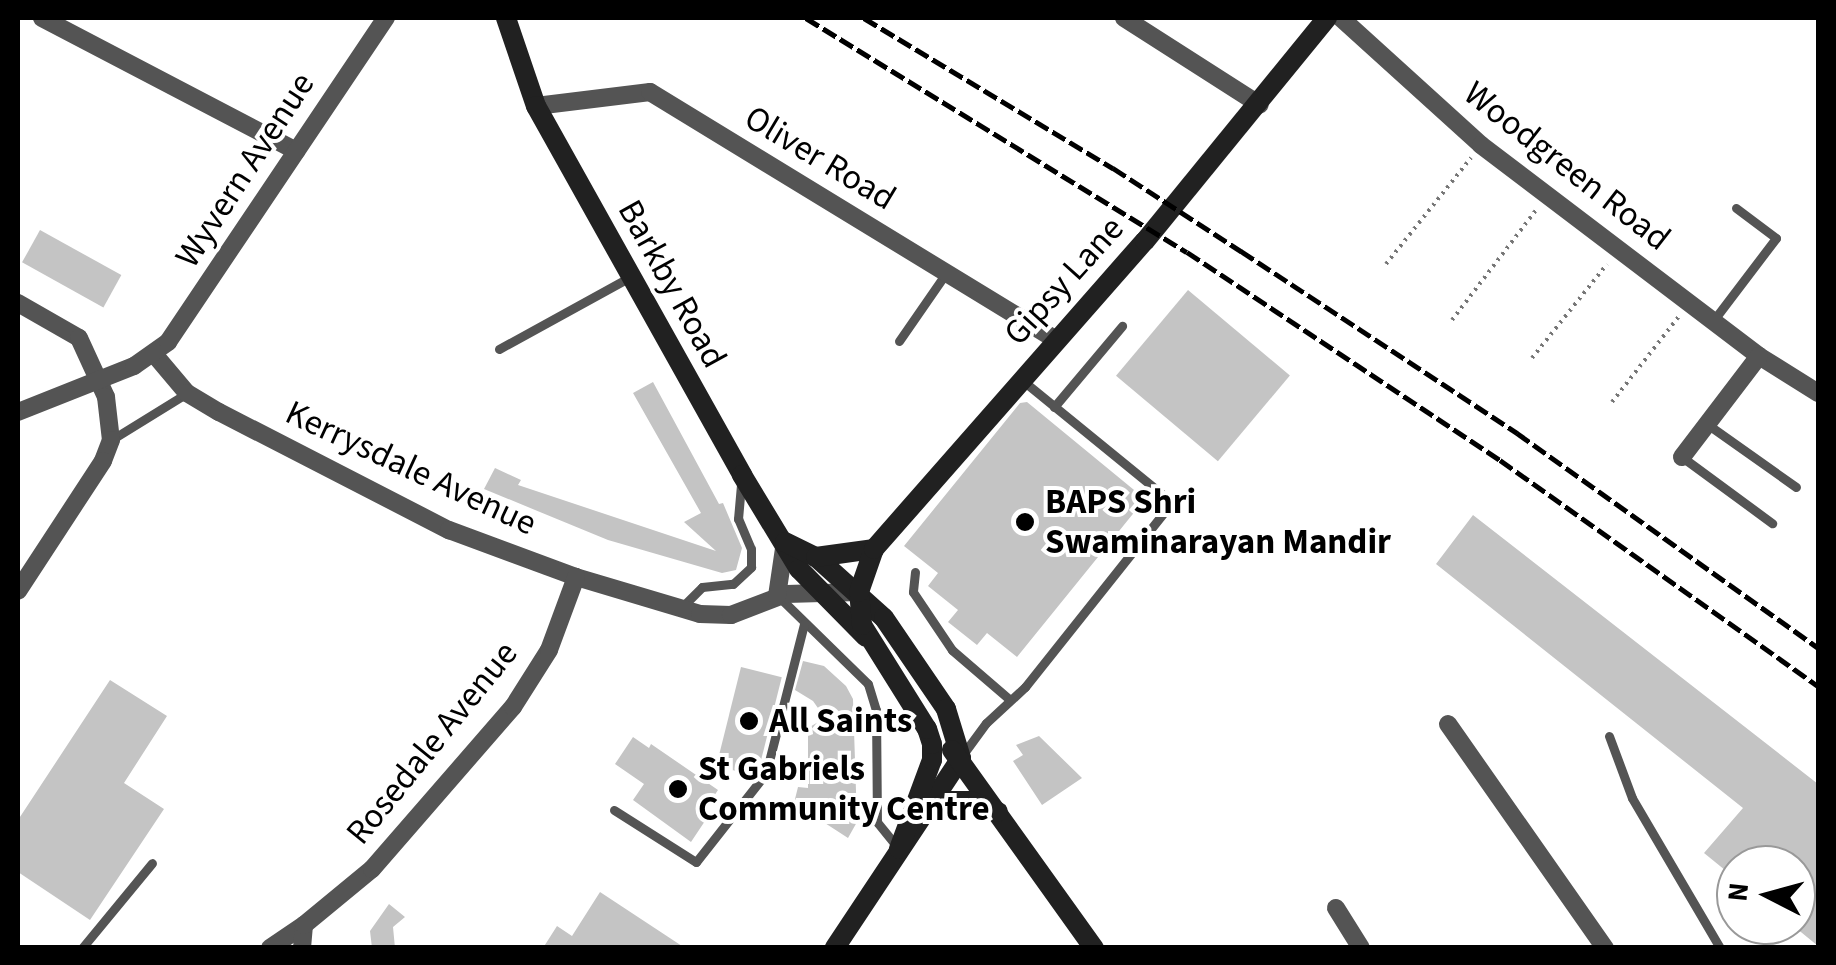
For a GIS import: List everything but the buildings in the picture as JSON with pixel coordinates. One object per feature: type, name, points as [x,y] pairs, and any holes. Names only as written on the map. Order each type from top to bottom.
[{"type":"street","points":[[42,18],[296,151]]},
{"type":"street","name":"Wyvern Avenue","points":[[154,354],[188,316],[386,18]]},
{"type":"street","name":"Barkby Road","points":[[506,18],[536,106],[742,475],[799,569],[868,638]]},
{"type":"street","points":[[1124,18],[1260,105]]},
{"type":"street","name":"Gipsy Lane","points":[[859,592],[874,549],[1054,338],[1145,241],[1260,105],[1327,18]]},
{"type":"street","name":"Woodgreen Road","points":[[1341,18],[1481,145],[1759,356],[1818,392]]},
{"type":"street","name":"Oliver Road","points":[[536,106],[650,92],[1054,338]]},
{"type":"street","points":[[18,302],[79,338],[101,379],[111,440],[102,461],[18,590]]},
{"type":"street","points":[[18,412],[154,354]]},
{"type":"street","name":"Kerrysdale Avenue","points":[[154,354],[187,393],[450,530],[576,577],[679,610],[731,614],[777,596],[859,592]]},
{"type":"street","points":[[1682,457],[1759,356]]},
{"type":"street","points":[[777,596],[785,542],[816,557],[859,592],[884,618],[946,709],[961,758],[835,948]]},
{"type":"street","points":[[816,557],[874,549]]},
{"type":"street","name":"Rosedale Avenue","points":[[270,948],[372,869],[513,707],[549,650],[576,577]]},
{"type":"street","points":[[859,592],[868,638],[928,729],[961,758],[1094,948]]},
{"type":"street","points":[[1448,724],[1604,948]]},
{"type":"street","points":[[899,849],[932,760],[928,729]]},
{"type":"street","points":[[928,812],[950,801],[971,801],[1000,812]]},
{"type":"street","points":[[1336,908],[1361,948]]},
{"type":"street","points":[[302,948],[304,925]]},
{"type":"lane","points":[[1713,321],[1776,238],[1736,208]]},
{"type":"lane","points":[[899,340],[946,273]]},
{"type":"lane","points":[[499,349],[630,278]]},
{"type":"lane","points":[[1054,407],[1122,326]]},
{"type":"lane","points":[[961,758],[1009,699],[1025,687],[1166,510],[1163,495],[1020,379]]},
{"type":"lane","points":[[111,440],[187,393]]},
{"type":"lane","points":[[1707,424],[1796,488]]},
{"type":"lane","points":[[1682,457],[1772,523]]},
{"type":"lane","points":[[679,610],[702,587],[733,584],[751,567],[751,549],[738,519],[742,475]]},
{"type":"lane","points":[[916,572],[913,592],[952,650],[1009,699]]},
{"type":"lane","points":[[777,596],[854,665],[868,684],[876,710],[878,822],[899,849]]},
{"type":"lane","points":[[614,810],[696,862],[766,774],[804,624]]},
{"type":"lane","points":[[1609,736],[1632,798],[1720,948]]},
{"type":"lane","points":[[82,948],[152,863]]},
{"type":"path","points":[[1386,264],[1481,145]]},
{"type":"path","points":[[1452,320],[1547,195]]},
{"type":"path","points":[[1532,358],[1618,250]]},
{"type":"path","points":[[1612,402],[1689,304]]},
{"type":"railway","points":[[806,18],[1187,252],[1500,460],[1818,686]]},
{"type":"railway","points":[[864,18],[1113,168],[1517,433],[1818,648]]},
{"type":"place","name":"BAPS Shri Swaminarayan Mandir","points":[[1025,522]]},
{"type":"place","name":"All Saints","points":[[749,721]]},
{"type":"place","name":"St Gabriels Community Centre","points":[[678,789]]}]
